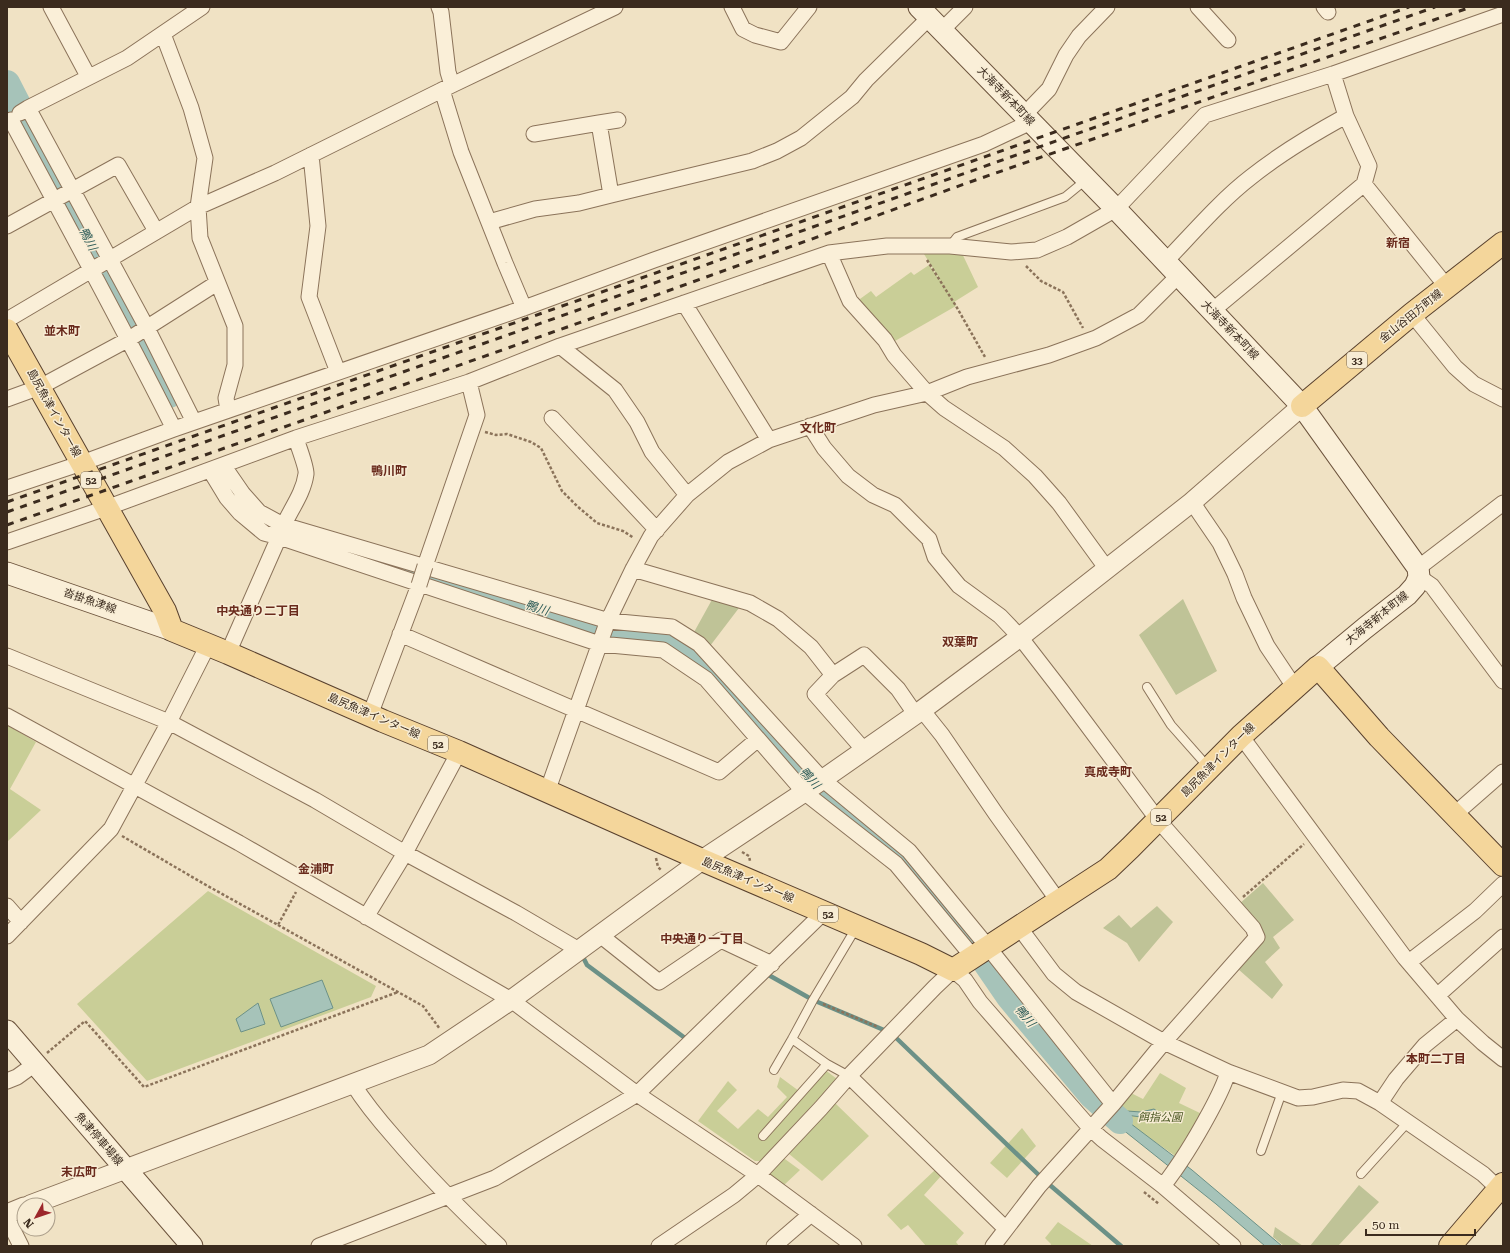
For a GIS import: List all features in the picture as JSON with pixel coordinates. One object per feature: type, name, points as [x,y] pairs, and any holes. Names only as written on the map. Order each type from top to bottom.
[{"type":"main road","name":"大海寺新本町線","points":[[930,18],[1116,209],[1302,406],[1418,572],[1415,586],[1408,595],[1318,667]]},
{"type":"main road","name":"金山谷田方町線","points":[[1302,406],[1412,314],[1503,243]]},
{"type":"main road","name":"島尻魚津インター線","points":[[7,330],[165,611],[172,630],[459,752],[702,860],[921,954],[953,970],[1108,869],[1241,736],[1318,667]]},
{"type":"main road","name":"沓掛魚津線","points":[[7,573],[172,630]]},
{"type":"main road","points":[[1318,667],[1379,737],[1503,865]]},
{"type":"main road","name":"魚津停車場線","points":[[7,1031],[192,1246]]},
{"type":"main road","points":[[1450,1246],[1501,1189]]},
{"type":"street","points":[[51,7],[88,76]]},
{"type":"street","points":[[194,422],[138,333],[91,271],[54,200],[9,122],[28,108],[88,76],[127,58],[202,7]]},
{"type":"street","points":[[439,7],[441,12],[448,72],[447,88],[461,152],[524,308]]},
{"type":"street","points":[[7,320],[198,207],[275,173],[615,7]]},
{"type":"street","points":[[732,7],[743,29],[755,36],[781,42],[809,7]]},
{"type":"street","points":[[489,222],[535,209],[579,203],[752,161],[777,151],[801,138],[852,97],[866,80],[930,18],[965,7]]},
{"type":"street","points":[[7,488],[524,308],[654,260],[984,144],[1027,118],[1049,89],[1066,55],[1078,36],[1107,7]]},
{"type":"street","points":[[1198,7],[1228,40]]},
{"type":"street","points":[[7,542],[106,508],[296,438],[469,382],[560,346],[829,253],[887,246],[950,246],[1011,252],[1036,250],[1068,237],[1116,209],[1205,115],[1334,74],[1503,14]]},
{"type":"street","points":[[163,34],[191,108],[205,158],[198,207],[200,238],[235,326],[236,365],[226,398],[228,410]]},
{"type":"street","points":[[1212,311],[1364,184],[1369,166],[1346,116],[1334,74]]},
{"type":"street","points":[[28,108],[110,260],[174,429]]},
{"type":"street","points":[[547,792],[608,622],[645,546],[687,495],[728,462],[769,440],[874,405],[928,393],[967,377],[1049,355],[1090,340],[1139,315],[1221,205],[1251,177],[1291,148],[1346,116]]},
{"type":"street","points":[[534,134],[618,120]]},
{"type":"street","points":[[599,123],[611,195]]},
{"type":"street","points":[[311,155],[318,226],[309,296],[338,372]]},
{"type":"street","points":[[7,226],[118,165],[156,231]]},
{"type":"street","points":[[1364,184],[1447,287]]},
{"type":"street","points":[[829,253],[850,301],[885,340],[894,355],[928,393],[944,408],[1004,448],[1035,476],[1059,503],[1107,569]]},
{"type":"street","points":[[7,398],[40,387],[138,333],[217,283]]},
{"type":"street","points":[[684,303],[769,440]]},
{"type":"street","points":[[1412,314],[1455,367],[1474,384],[1503,399]]},
{"type":"street","points":[[560,346],[615,390],[638,422],[652,452],[687,495]]},
{"type":"street","points":[[370,715],[419,585],[478,415],[469,382]]},
{"type":"street","points":[[51,1197],[429,1055],[450,1042],[511,1000],[702,860],[919,712],[1020,637],[1192,502],[1302,406]]},
{"type":"street","points":[[552,418],[657,530]]},
{"type":"street","points":[[810,426],[824,448],[848,476],[873,494],[895,505],[928,539],[935,557],[959,586],[1000,616],[1020,637],[1158,820],[1234,906],[1252,928],[1257,937],[1164,1042],[1113,1104],[1039,1186],[993,1246]]},
{"type":"street","points":[[228,653],[281,531],[301,491],[306,473],[296,438]]},
{"type":"street","points":[[216,468],[227,498],[240,513],[264,533],[281,531],[608,622],[672,627],[699,644],[812,786],[909,851],[980,952]]},
{"type":"street","points":[[1192,502],[1220,544],[1267,646],[1295,688]]},
{"type":"street","points":[[1503,503],[1418,572],[1432,586],[1503,681]]},
{"type":"street","points":[[281,531],[601,642],[663,650],[706,679],[758,739],[812,786],[896,864],[980,952],[1113,1104]]},
{"type":"street","points":[[633,569],[750,603],[778,619],[811,647],[833,675]]},
{"type":"street","points":[[400,634],[720,772],[758,739]]},
{"type":"street","points":[[7,936],[111,829],[134,784],[169,722],[208,645]]},
{"type":"street","points":[[864,750],[815,694],[833,675],[864,655],[942,735],[1059,902]]},
{"type":"street","points":[[7,656],[169,722],[315,800],[405,853],[516,913],[578,950]]},
{"type":"street","points":[[7,716],[134,784],[239,843],[302,881],[511,1000],[637,1094],[758,1175],[854,1246]]},
{"type":"street","points":[[1241,736],[1409,962],[1457,1019],[1483,1043],[1503,1058]]},
{"type":"street","points":[[366,917],[405,853],[459,752]]},
{"type":"street","points":[[1454,814],[1503,772]]},
{"type":"street","points":[[1409,962],[1475,911],[1503,884]]},
{"type":"street","points":[[7,906],[21,922]]},
{"type":"street","points":[[319,1246],[447,1195],[495,1178],[637,1094],[824,912]]},
{"type":"street","points":[[1019,927],[1054,974],[1076,992],[1164,1042],[1228,1072],[1298,1098],[1313,1097],[1343,1090],[1358,1091],[1380,1102],[1483,1174],[1501,1189]]},
{"type":"street","points":[[600,935],[659,982],[721,940],[772,964]]},
{"type":"street","points":[[1438,996],[1503,938]]},
{"type":"street","points":[[659,1246],[734,1195],[758,1175],[849,1076],[934,987],[953,970],[966,980],[980,1002],[1090,1129],[1163,1186],[1233,1246]]},
{"type":"street","points":[[1380,1102],[1396,1079],[1425,1045],[1457,1019]]},
{"type":"street","points":[[7,1081],[17,1077],[35,1064]]},
{"type":"street","points":[[1163,1186],[1183,1160],[1196,1138],[1224,1085],[1228,1072]]},
{"type":"street","points":[[849,1076],[1006,1229]]},
{"type":"street","points":[[353,1084],[364,1102],[412,1158],[499,1246]]},
{"type":"street","points":[[774,1246],[811,1214]]},
{"type":"street","points":[[7,1218],[21,1246]]},
{"type":"lane","points":[[950,246],[956,237],[1065,197],[1087,179]]},
{"type":"lane","points":[[1147,686],[1171,725],[1209,768]]},
{"type":"lane","points":[[774,1070],[812,1000],[857,927]]},
{"type":"lane","points":[[792,1039],[827,1064],[849,1076]]},
{"type":"lane","points":[[762,1136],[827,1064]]},
{"type":"lane","points":[[1261,1151],[1282,1092]]},
{"type":"lane","points":[[1361,1174],[1408,1122]]},
{"type":"path","points":[[919,246],[932,270],[956,306],[992,370]]},
{"type":"path","points":[[1011,252],[1041,281],[1063,292],[1090,340]]},
{"type":"path","points":[[473,428],[496,436],[507,434],[531,442],[541,448],[562,491],[576,506],[597,523],[623,531],[645,546]]},
{"type":"path","points":[[111,829],[206,885],[423,1006],[450,1042]]},
{"type":"path","points":[[1234,906],[1264,878],[1315,835]]},
{"type":"path","points":[[656,856],[658,867],[675,880]]},
{"type":"path","points":[[278,924],[302,881]]},
{"type":"path","points":[[35,1064],[85,1021],[144,1087],[398,992]]},
{"type":"path","points":[[812,1000],[891,1033]]},
{"type":"path","points":[[1142,1190],[1160,1205]]},
{"type":"green space","points":[[919,246],[959,247],[978,287],[954,302],[956,306],[888,345],[853,304],[871,291],[876,297],[911,272],[914,275],[929,265],[942,283]]},
{"type":"green space","points":[[714,596],[742,604],[710,646],[693,634]]},
{"type":"green space","points":[[1183,599],[1217,671],[1176,695],[1139,635]]},
{"type":"green space","points":[[7,725],[36,742],[10,789],[41,810],[7,842]]},
{"type":"green space","points":[[1263,883],[1294,920],[1273,937],[1280,948],[1265,962],[1283,985],[1272,999],[1238,969],[1264,937],[1238,905]]},
{"type":"green space","points":[[208,891],[376,986],[371,997],[147,1081],[77,1004]]},
{"type":"green space","points":[[1157,906],[1173,922],[1139,962],[1127,943],[1103,928],[1119,915],[1131,928]]},
{"type":"green space","points":[[820,1066],[837,1079],[760,1161],[755,1161],[698,1121],[728,1081],[737,1090],[717,1111],[738,1129],[758,1109],[768,1117],[787,1097],[777,1087],[780,1077],[799,1091]]},
{"type":"green space","name":"餌指公園","points":[[1160,1073],[1186,1088],[1179,1103],[1202,1114],[1177,1157],[1116,1115],[1131,1093],[1143,1099]]},
{"type":"green space","points":[[835,1103],[869,1136],[822,1181],[783,1149]]},
{"type":"green space","points":[[1022,1128],[1036,1146],[1007,1178],[990,1163]]},
{"type":"green space","points":[[778,1154],[800,1170],[783,1186],[762,1170]]},
{"type":"green space","points":[[935,1170],[941,1176],[924,1195],[964,1233],[956,1242],[959,1246],[926,1246],[908,1225],[901,1230],[887,1215]]},
{"type":"green space","points":[[1359,1185],[1379,1202],[1338,1246],[1310,1246]]},
{"type":"green space","points":[[1058,1222],[1093,1246],[1050,1246],[1051,1244],[1045,1238]]},
{"type":"green space","points":[[1275,1227],[1303,1246],[1284,1246],[1273,1237]]},
{"type":"water","points":[[322,980],[333,1008],[281,1027],[270,999]]},
{"type":"water","points":[[258,1003],[265,1024],[241,1032],[236,1019]]},
{"type":"water","points":[[1088,1094],[1113,1110],[1141,1112],[1154,1109],[1161,1114],[1158,1117],[1151,1113],[1141,1117],[1118,1114],[1192,1170],[1282,1246],[1265,1246],[1216,1204],[1112,1121]]},
{"type":"waterway","name":"鴨川","points":[[7,83],[169,395]]},
{"type":"waterway","name":"鴨川","points":[[416,572],[588,624],[662,633],[685,646],[713,672],[833,804],[906,857],[961,927],[1009,997],[1091,1095],[1120,1121]]},
{"type":"waterway","points":[[581,953],[587,965],[689,1041]]},
{"type":"waterway","points":[[765,973],[813,1000],[891,1033],[1044,1180],[1121,1246]]},
{"type":"railway","points":[[7,502],[1409,7]]},
{"type":"railway","points":[[7,512],[1435,7]]},
{"type":"railway","points":[[7,525],[587,320],[970,182],[1471,7]]},
{"type":"district","name":"新宿","points":[[1398,243]]},
{"type":"district","name":"並木町","points":[[62,331]]},
{"type":"district","name":"文化町","points":[[818,428]]},
{"type":"district","name":"鴨川町","points":[[389,471]]},
{"type":"district","name":"中央通り二丁目","points":[[258,611]]},
{"type":"district","name":"双葉町","points":[[960,642]]},
{"type":"district","name":"真成寺町","points":[[1108,772]]},
{"type":"district","name":"金浦町","points":[[316,869]]},
{"type":"district","name":"中央通り一丁目","points":[[702,939]]},
{"type":"district","name":"本町二丁目","points":[[1436,1059]]},
{"type":"district","name":"末広町","points":[[79,1172]]}]
